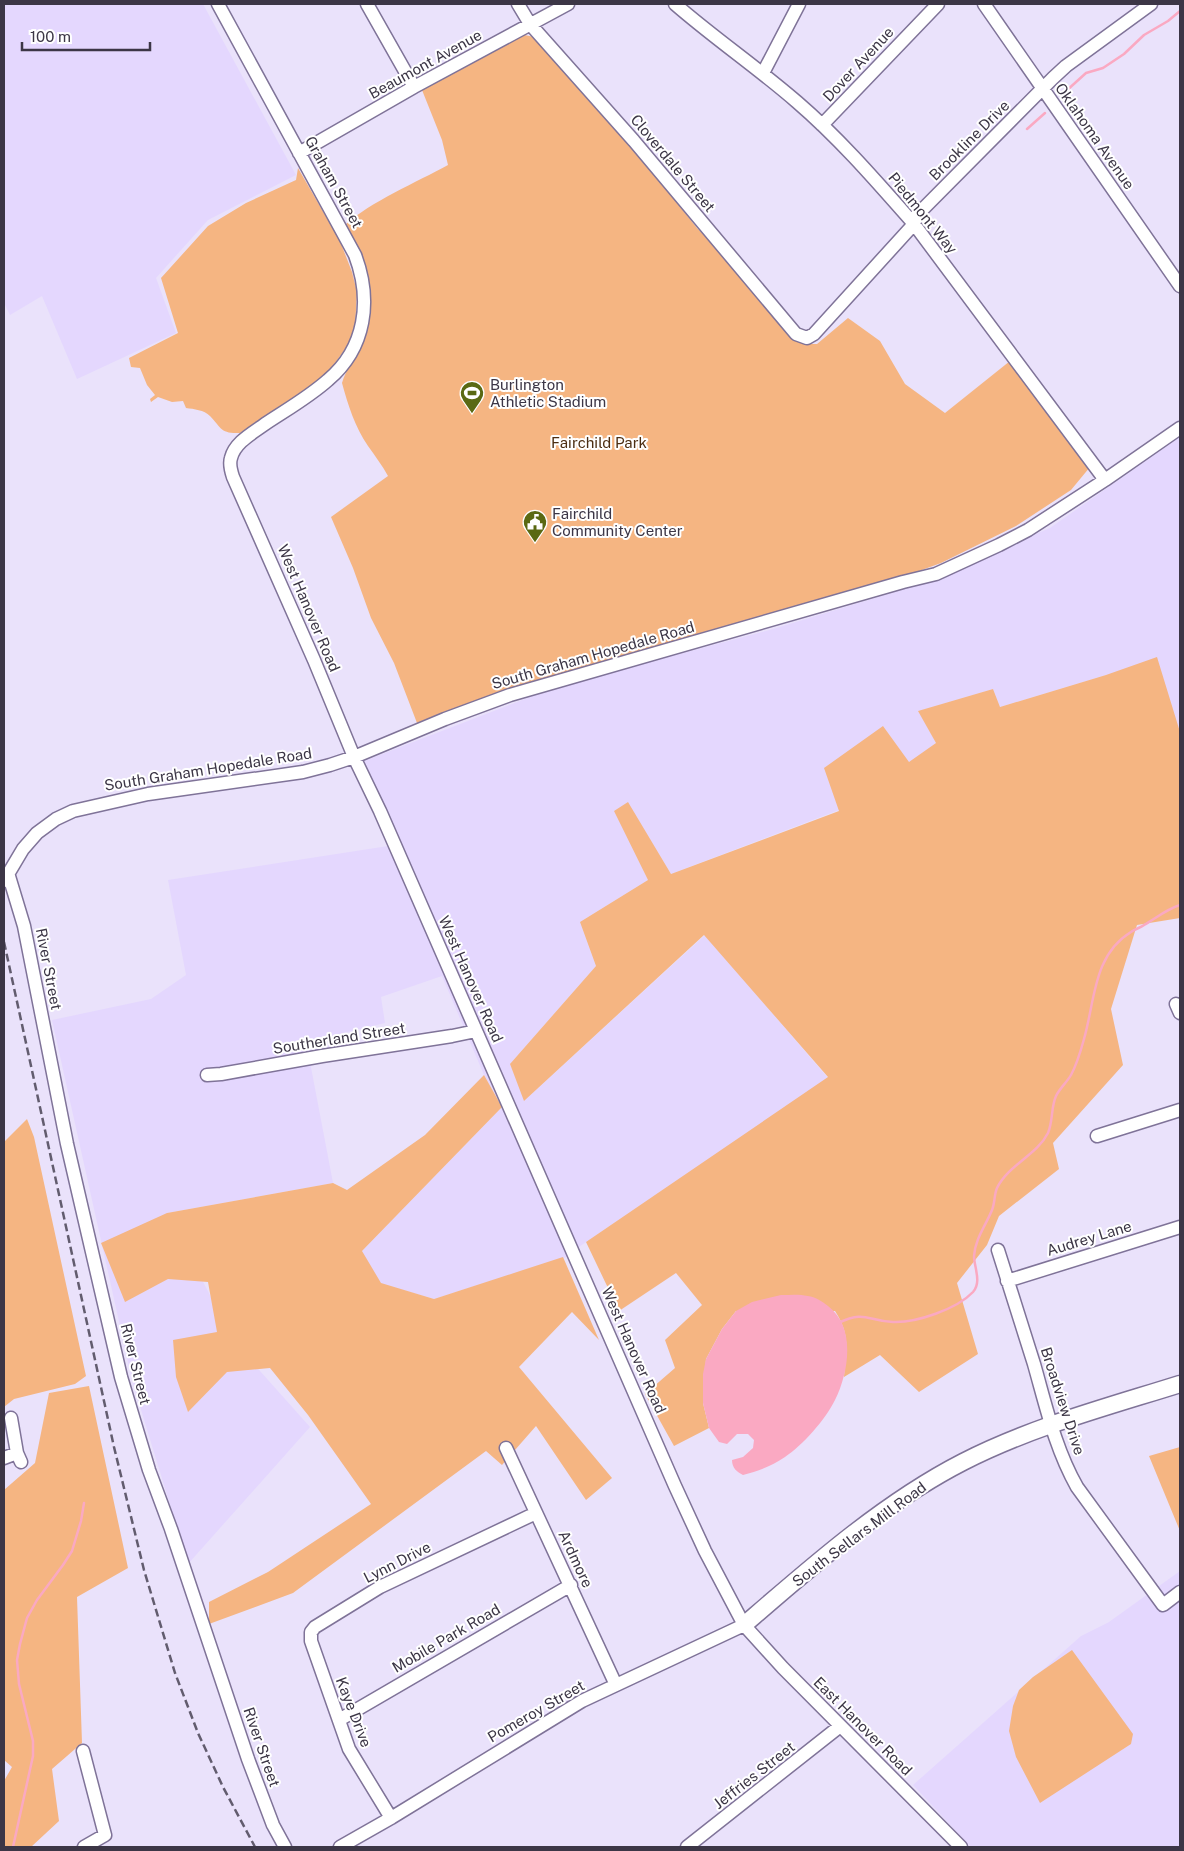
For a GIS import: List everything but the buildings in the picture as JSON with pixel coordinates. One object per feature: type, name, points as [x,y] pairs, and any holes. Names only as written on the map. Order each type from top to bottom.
[{"type":"main road","name":"South Sellars Mill Road","points":[[744,1625],[862,1528],[940,1474],[1007,1441],[1180,1384]]},
{"type":"street","name":"Graham Street","points":[[218,4],[355,255],[363,282],[364,312],[361,328],[351,353],[328,380]]},
{"type":"street","points":[[366,4],[414,87]]},
{"type":"street","name":"Cloverdale Street","points":[[518,4],[530,24],[628,134],[796,334],[807,338]]},
{"type":"street","name":"Beaumont Avenue","points":[[299,153],[414,87],[568,4]]},
{"type":"street","name":"Piedmont Way","points":[[675,4],[763,73],[822,125],[871,175],[914,224],[1105,480]]},
{"type":"street","points":[[763,73],[799,4]]},
{"type":"street","name":"Dover Avenue","points":[[822,125],[938,4]]},
{"type":"street","name":"Oklahoma Avenue","points":[[984,4],[1180,286]]},
{"type":"street","name":"Brookline Drive","points":[[807,338],[814,334],[914,224],[917,215],[1042,88],[1066,66],[1151,4]]},
{"type":"street","name":"West Hanover Road","points":[[328,380],[245,438],[233,452],[230,464],[233,477],[314,660],[354,758],[380,811],[705,1551],[744,1625]]},
{"type":"street","name":"South Graham Hopedale Road","points":[[6,877],[37,833],[56,818],[72,812],[126,798],[178,788],[303,772],[354,758],[445,719],[510,695],[936,574],[1028,530],[1180,428]]},
{"type":"street","name":"River Street","points":[[6,877],[24,926],[69,1152],[121,1377],[149,1470],[248,1759],[273,1825],[285,1847]]},
{"type":"street","name":"Southerland Street","points":[[207,1075],[476,1031]]},
{"type":"street","points":[[1097,1136],[1180,1110]]},
{"type":"street","name":"Audrey Lane","points":[[1007,1281],[1180,1227]]},
{"type":"street","name":"Broadview Drive","points":[[998,1250],[1052,1425],[1066,1466],[1077,1487],[1162,1604],[1180,1592]]},
{"type":"street","points":[[4,1458],[19,1457],[11,1418]]},
{"type":"street","name":"Ardmore","points":[[506,1448],[616,1685]]},
{"type":"street","name":"Lynn Drive","points":[[320,1668],[311,1641],[311,1632],[315,1627],[400,1576],[536,1513]]},
{"type":"street","name":"Mobile Park Road","points":[[339,1720],[571,1585]]},
{"type":"street","name":"Pomeroy Street","points":[[340,1847],[349,1844],[582,1701],[744,1625]]},
{"type":"street","name":"East Hanover Road","points":[[744,1625],[839,1727],[961,1847]]},
{"type":"street","name":"Kaye Drive","points":[[320,1668],[349,1749],[392,1818]]},
{"type":"street","name":"Jeffries Street","points":[[687,1847],[839,1727]]},
{"type":"street","points":[[83,1751],[105,1835],[84,1847]]},
{"type":"shaded area","points":[[4,4],[203,4],[296,175],[208,220],[156,278],[176,333],[77,379],[42,296],[10,315],[4,303]]},
{"type":"shaded area","points":[[1180,437],[1180,846],[1106,675],[1000,707],[993,689],[919,711],[936,743],[909,763],[883,726],[839,810],[671,874],[628,803],[615,811],[648,880],[580,922],[596,966],[510,1064],[525,1100],[705,935],[828,1078],[567,1255],[567,1257],[434,1299],[374,1282],[362,1251],[502,1107],[484,1075],[442,976],[381,997],[385,1023],[339,1034],[343,1052],[310,1062],[333,1183],[167,1213],[235,1343],[310,1427],[188,1564],[132,1380],[52,1020],[151,999],[186,975],[168,880],[401,844],[364,761],[556,687],[773,629],[908,588],[1050,528]]},
{"type":"shaded area","points":[[781,1295],[813,1297],[826,1304],[837,1315],[843,1326],[846,1338],[847,1350],[844,1376],[831,1408],[806,1439],[780,1460],[765,1468],[743,1475],[735,1469],[732,1460],[743,1457],[753,1448],[754,1440],[748,1434],[737,1434],[727,1444],[719,1442],[709,1428],[703,1403],[703,1374],[706,1359],[722,1329],[736,1311],[752,1302]]},
{"type":"shaded area","points":[[1180,1571],[1180,1847],[971,1847],[913,1785],[1081,1636],[1109,1622]]},
{"type":"green space","name":"Fairchild Park","points":[[520,34],[534,37],[626,139],[697,228],[716,247],[749,289],[772,309],[798,341],[817,344],[848,318],[880,341],[905,384],[945,413],[1010,361],[1090,467],[1071,490],[1016,526],[941,563],[886,583],[449,710],[417,723],[394,663],[371,618],[353,568],[331,517],[388,476],[359,431],[349,408],[342,383],[364,337],[370,293],[363,259],[345,225],[380,200],[448,165],[442,140],[422,90],[485,52]]},
{"type":"green space","points":[[298,168],[340,241],[352,272],[357,292],[355,328],[348,345],[320,381],[240,433],[225,431],[205,412],[186,408],[183,401],[172,402],[158,397],[151,402],[150,399],[155,395],[147,385],[140,368],[131,367],[129,358],[178,333],[161,278],[208,226],[246,203],[296,180]]},
{"type":"green space","points":[[1157,657],[1180,732],[1180,918],[1137,925],[1111,1009],[1123,1065],[1053,1143],[1059,1169],[999,1216],[987,1245],[957,1283],[978,1354],[919,1392],[880,1355],[844,1377],[845,1335],[835,1311],[736,1311],[722,1329],[706,1359],[703,1403],[709,1428],[674,1446],[645,1394],[675,1368],[665,1340],[702,1305],[676,1273],[619,1311],[586,1242],[828,1077],[704,935],[524,1101],[510,1064],[596,966],[580,922],[648,880],[614,811],[628,802],[671,874],[839,811],[824,768],[883,726],[909,762],[936,743],[918,711],[993,689],[1000,707],[1106,675]]},
{"type":"green space","points":[[484,1075],[502,1107],[362,1251],[381,1283],[434,1299],[563,1257],[599,1340],[572,1312],[519,1367],[612,1478],[586,1500],[536,1426],[502,1465],[486,1451],[293,1593],[209,1624],[209,1602],[268,1572],[371,1504],[308,1415],[270,1368],[227,1372],[188,1412],[176,1377],[173,1340],[217,1332],[208,1282],[168,1279],[125,1302],[101,1243],[167,1213],[333,1183],[347,1190],[425,1135]]},
{"type":"green space","points":[[27,1119],[34,1137],[86,1376],[75,1384],[14,1399],[4,1407],[4,1142]]},
{"type":"green space","points":[[89,1386],[128,1568],[77,1597],[82,1743],[52,1769],[59,1821],[31,1847],[4,1847],[4,1781],[12,1767],[4,1760],[4,1490],[35,1463],[49,1393]]},
{"type":"green space","points":[[1180,1447],[1180,1531],[1149,1456]]},
{"type":"green space","points":[[1072,1650],[1133,1734],[1131,1744],[1040,1803],[1016,1757],[1009,1731],[1013,1706],[1019,1690],[1033,1677]]},
{"type":"waterway","points":[[1065,92],[1086,73],[1103,68],[1124,54],[1144,35],[1168,21],[1180,11]]},
{"type":"waterway","points":[[1027,129],[1045,113]]},
{"type":"waterway","points":[[838,1323],[855,1317],[893,1322],[913,1320],[947,1309],[973,1292],[977,1284],[974,1260],[975,1250],[994,1205],[995,1193],[1008,1173],[1037,1148],[1048,1133],[1056,1096],[1071,1075],[1079,1057],[1102,966],[1109,953],[1131,932],[1166,911],[1180,905]]},
{"type":"waterway","points":[[13,1847],[33,1756],[33,1741],[19,1684],[17,1660],[20,1644],[27,1618],[37,1600],[72,1551],[84,1503]]},
{"type":"railway","points":[[4,942],[114,1447],[144,1570],[175,1673],[198,1733],[223,1787],[255,1847]]},
{"type":"place","name":"Burlington Athletic Stadium","points":[[472,414]]},
{"type":"place","name":"Fairchild Community Center","points":[[535,543]]}]
